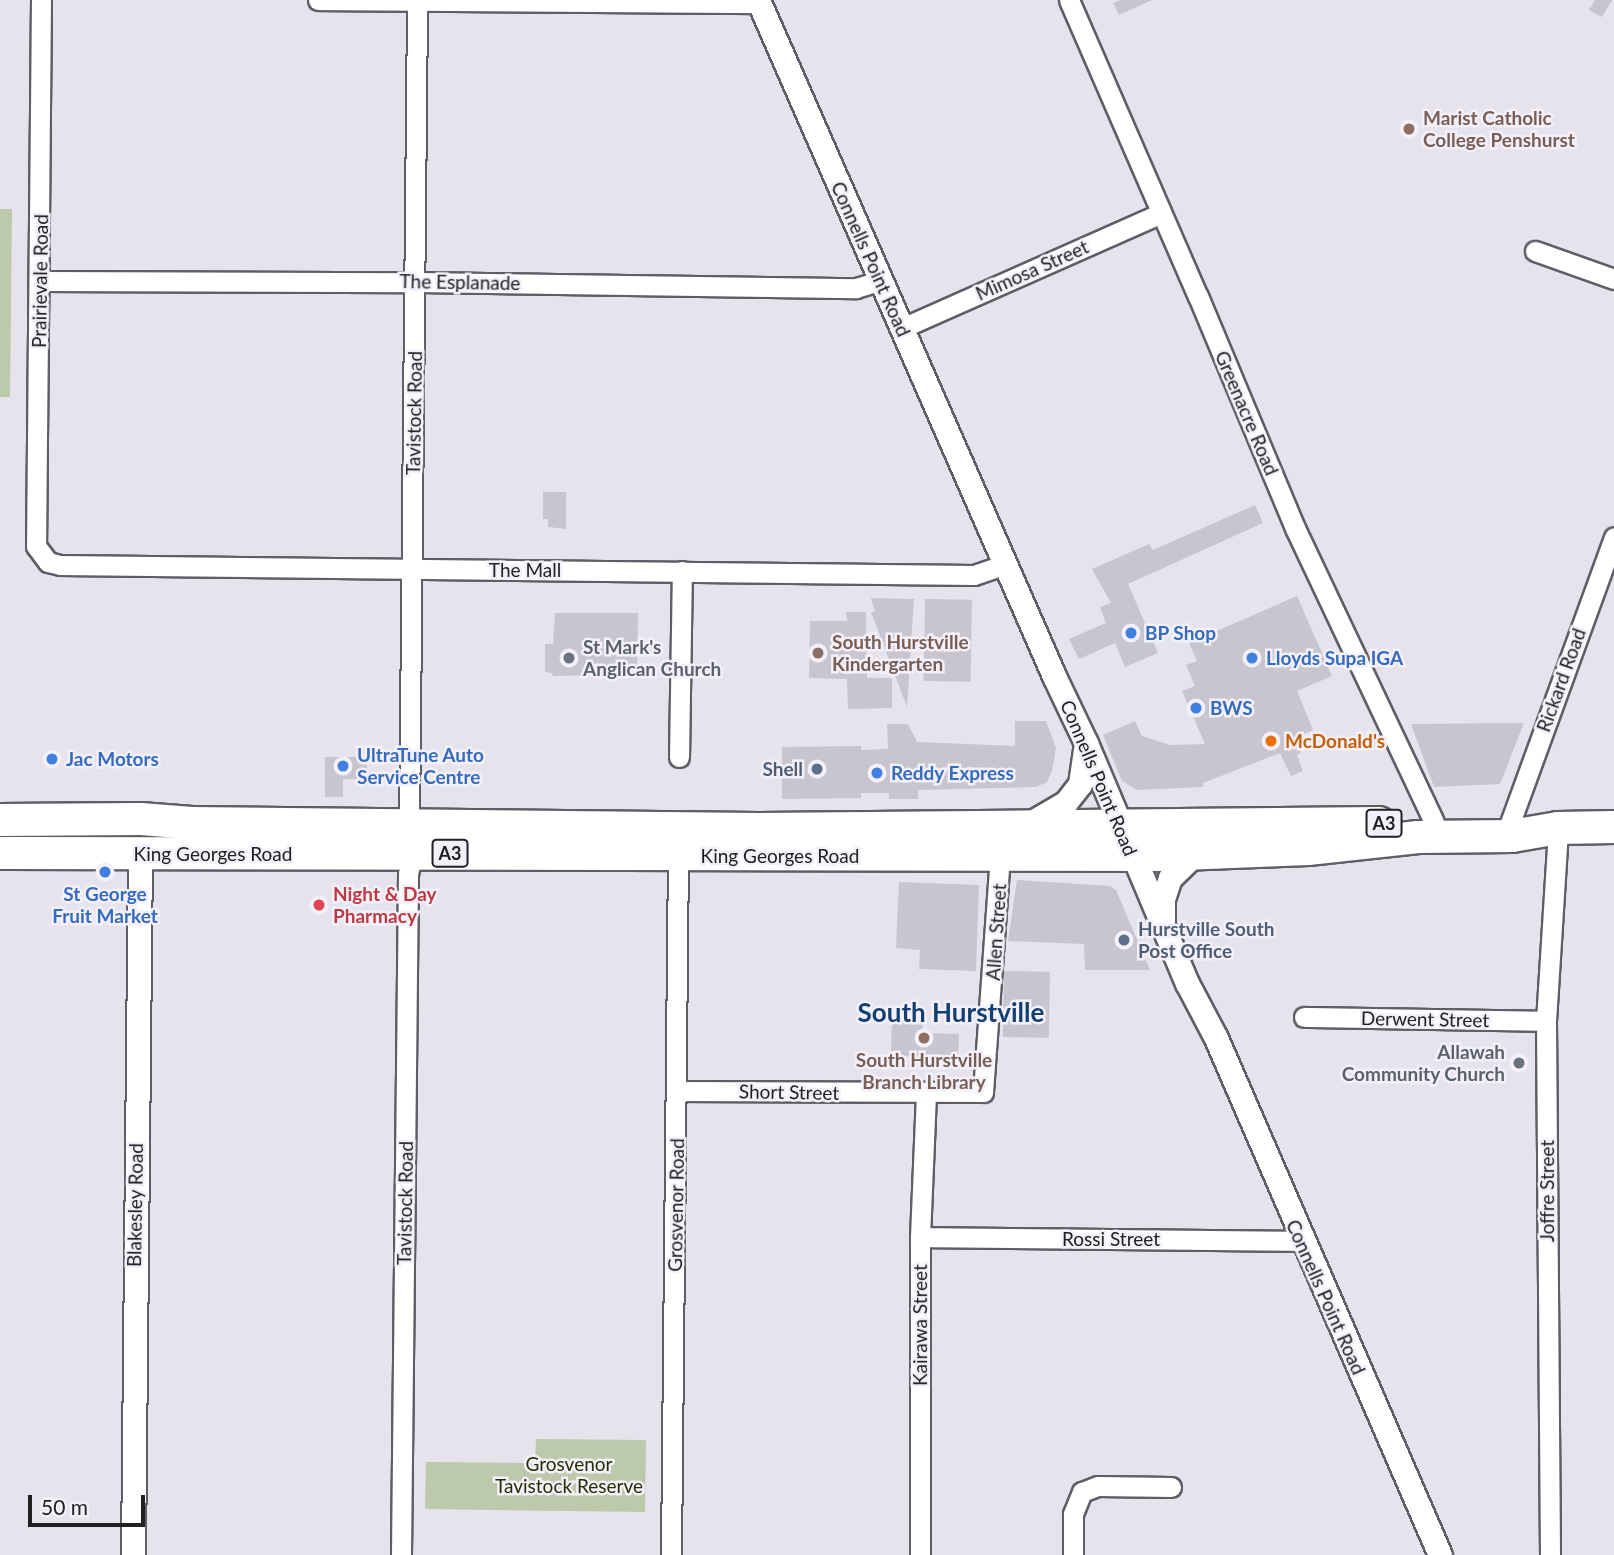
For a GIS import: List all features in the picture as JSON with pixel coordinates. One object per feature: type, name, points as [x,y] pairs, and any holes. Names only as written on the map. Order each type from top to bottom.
[{"type":"highway","name":"King Georges Road","points":[[0,820],[141,819],[678,856],[1133,855],[1308,849],[1418,837],[1512,835],[1558,828]]},
{"type":"highway","points":[[49,821],[72,834],[118,835],[132,844],[140,854],[147,843],[192,823]]},
{"type":"highway","name":"King Georges Road","points":[[0,853],[370,855],[411,839],[1029,824],[1434,822],[1510,823],[1558,828],[1614,827]]},
{"type":"street","name":"Prairievale Road","points":[[41,0],[36,546],[44,559]]},
{"type":"street","points":[[318,0],[759,1]]},
{"type":"street","name":"Tavistock Road","points":[[401,1555],[408,874],[411,839],[417,0]]},
{"type":"street","name":"Greenacre Road","points":[[1069,0],[1295,528],[1434,822]]},
{"type":"street","name":"Connells Point Road","points":[[759,1],[879,281],[1086,743],[1186,983],[1216,1038],[1301,1241],[1440,1555]]},
{"type":"street","name":"Mimosa Street","points":[[902,328],[1161,213]]},
{"type":"street","points":[[1535,251],[1614,279]]},
{"type":"street","name":"The Esplanade","points":[[40,281],[416,282],[856,288],[879,281]]},
{"type":"street","name":"Rickard Road","points":[[1510,823],[1614,537]]},
{"type":"street","name":"The Mall","points":[[44,559],[60,565],[974,575],[1006,564]]},
{"type":"street","points":[[679,757],[682,571]]},
{"type":"street","points":[[1029,824],[1066,802],[1080,784],[1086,743]]},
{"type":"street","name":"Joffre Street","points":[[1550,1555],[1546,1021],[1558,828]]},
{"type":"street","points":[[1163,926],[1163,899],[1170,878],[1197,852]]},
{"type":"street","name":"Blakesley Road","points":[[133,1555],[140,854]]},
{"type":"street","name":"Allen Street","points":[[983,1092],[1000,855]]},
{"type":"street","name":"Grosvenor Road","points":[[671,1555],[678,1091],[678,856]]},
{"type":"street","name":"Derwent Street","points":[[1304,1017],[1546,1021]]},
{"type":"street","name":"Short Street","points":[[678,1091],[926,1094],[983,1092]]},
{"type":"street","name":"Kairawa Street","points":[[919,1555],[920,1237],[926,1094]]},
{"type":"street","name":"Rossi Street","points":[[920,1237],[1301,1241]]},
{"type":"street","points":[[1073,1555],[1073,1514],[1082,1492],[1098,1486],[1171,1487]]},
{"type":"green space","points":[[0,209],[12,209],[10,397],[0,397]]},
{"type":"green space","name":"Grosvenor Tavistock Reserve","points":[[536,1439],[646,1440],[645,1512],[425,1509],[426,1462],[535,1463]]},
{"type":"building","points":[[1121,0],[1152,0],[1119,15],[1113,3]]},
{"type":"building","points":[[1595,0],[1612,0],[1602,17],[1589,10]]},
{"type":"building","points":[[543,492],[566,492],[566,529],[548,527],[548,519],[543,519]]},
{"type":"building","points":[[1255,505],[1263,523],[1128,584],[1158,653],[1125,667],[1115,643],[1079,659],[1069,639],[1106,623],[1100,607],[1111,603],[1092,569],[1149,544],[1153,550]]},
{"type":"building","points":[[1297,596],[1332,676],[1297,691],[1313,730],[1302,735],[1304,739],[1296,742],[1301,753],[1297,755],[1303,771],[1291,776],[1280,753],[1203,783],[1203,787],[1137,790],[1122,781],[1103,735],[1135,721],[1142,736],[1170,745],[1205,744],[1182,691],[1195,686],[1186,665],[1197,661],[1189,643]]},
{"type":"building","points":[[871,598],[914,599],[907,707],[871,612],[875,612]]},
{"type":"building","points":[[925,599],[972,600],[971,682],[924,681]]},
{"type":"building","points":[[846,612],[866,612],[867,678],[892,678],[892,708],[848,709],[847,679],[809,678],[810,621],[847,621]]},
{"type":"building","points":[[555,613],[638,613],[637,674],[553,676],[552,673],[545,672],[545,644],[553,644]]},
{"type":"building","points":[[1015,721],[1046,721],[1056,748],[1047,782],[1036,787],[918,790],[918,799],[889,799],[889,793],[861,793],[861,798],[782,799],[782,747],[861,746],[861,750],[888,749],[887,724],[908,724],[917,742],[1015,746]]},
{"type":"building","points":[[1524,723],[1500,784],[1434,787],[1411,724]]},
{"type":"building","points":[[325,757],[367,757],[367,779],[343,779],[343,797],[325,797]]},
{"type":"building","points":[[1017,880],[1110,886],[1116,890],[1150,970],[1085,970],[1084,944],[1008,941]]},
{"type":"building","points":[[899,882],[979,885],[976,971],[919,969],[920,950],[896,948]]},
{"type":"building","points":[[1004,971],[1050,972],[1049,1038],[1003,1037]]},
{"type":"building","points":[[892,1017],[923,1017],[922,1033],[959,1034],[958,1057],[891,1056]]},
{"type":"place","name":"Marist Catholic College Penshurst","points":[[1409,129]]},
{"type":"place","name":"BP Shop","points":[[1131,633]]},
{"type":"place","name":"South Hurstville Kindergarten","points":[[818,653]]},
{"type":"place","name":"St Mark's Anglican Church","points":[[569,658]]},
{"type":"place","name":"Lloyds Supa IGA","points":[[1252,658]]},
{"type":"place","name":"BWS","points":[[1196,708]]},
{"type":"place","name":"McDonald's","points":[[1271,741]]},
{"type":"place","name":"Jac Motors","points":[[52,759]]},
{"type":"place","name":"UltraTune Auto Service Centre","points":[[343,766]]},
{"type":"place","name":"Shell","points":[[817,769]]},
{"type":"place","name":"Reddy Express","points":[[877,773]]},
{"type":"place","name":"St George Fruit Market","points":[[105,872]]},
{"type":"place","name":"Night & Day Pharmacy","points":[[319,905]]},
{"type":"place","name":"Hurstville South Post Office","points":[[1124,940]]},
{"type":"place","name":"South Hurstville Branch Library","points":[[924,1038]]},
{"type":"place","name":"Allawah Community Church","points":[[1519,1063]]},
{"type":"district","name":"South Hurstville","points":[[951,1013]]}]
